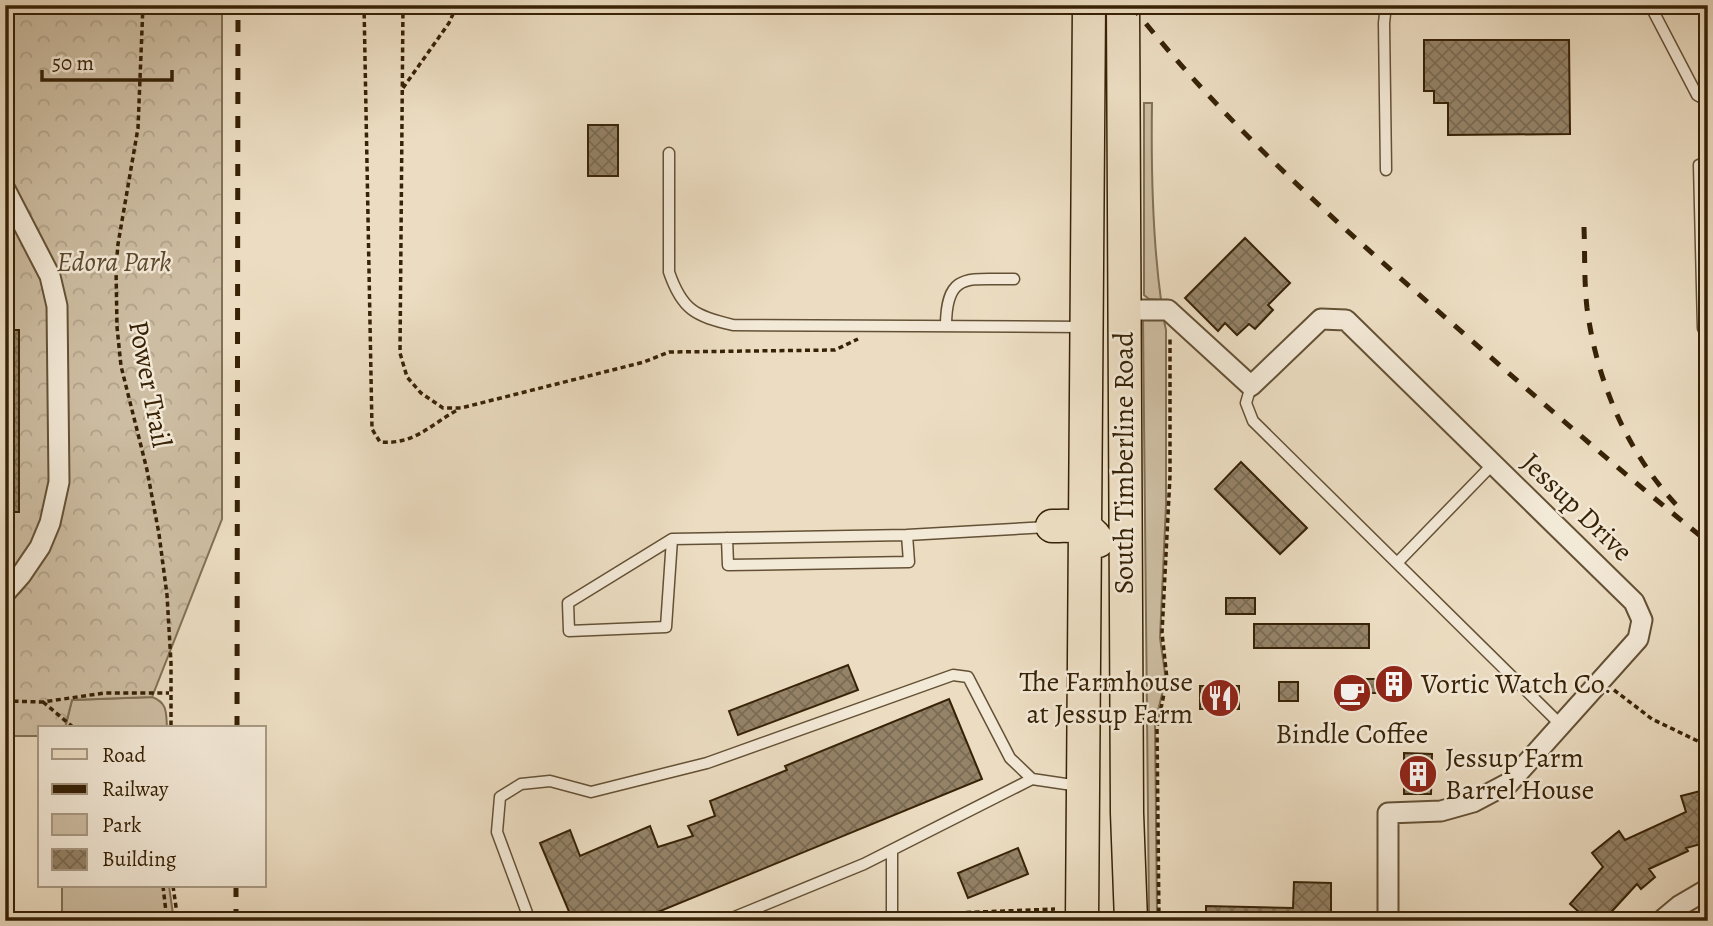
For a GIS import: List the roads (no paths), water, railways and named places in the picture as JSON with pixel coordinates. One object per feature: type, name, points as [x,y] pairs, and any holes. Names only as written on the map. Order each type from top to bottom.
[{"type":"main road","name":"South Timberline Road","points":[[1069,915],[1084,776],[1083,526],[1088,327],[1089,5]]},
{"type":"main road","name":"South Timberline Road","points":[[1123,5],[1127,813],[1131,921]]},
{"type":"main road","points":[[1052,526],[1083,526],[1094,533],[1101,549],[1110,729],[1118,783],[1127,813]]},
{"type":"main road","points":[[1084,776],[1101,921]]},
{"type":"street","points":[[5,189],[51,276],[57,306],[59,482],[50,523],[40,547],[5,593]]},
{"type":"street","points":[[1123,310],[1168,310],[1251,386]]},
{"type":"street","name":"Jessup Drive","points":[[1251,386],[1321,319],[1346,320],[1634,602],[1642,620],[1638,639],[1509,783],[1474,802],[1441,811],[1388,813],[1388,921]]},
{"type":"street","points":[[1661,921],[1708,888]]},
{"type":"lane","points":[[1386,5],[1386,170]]},
{"type":"lane","points":[[1650,5],[1697,95],[1708,100]]},
{"type":"lane","points":[[1705,5],[1708,11]]},
{"type":"lane","points":[[669,153],[669,272],[675,290],[684,304],[698,315],[733,325],[1088,327]]},
{"type":"lane","points":[[1708,161],[1699,165],[1703,328],[1708,337]]},
{"type":"lane","points":[[946,326],[946,304],[950,292],[958,284],[967,280],[1014,279]]},
{"type":"lane","points":[[1251,386],[1246,403],[1253,421],[1561,725]]},
{"type":"lane","points":[[1397,563],[1493,464]]},
{"type":"lane","points":[[672,539],[666,627],[569,631],[568,603],[672,539],[907,535],[1052,526]]},
{"type":"lane","points":[[727,538],[728,565],[909,562],[907,535]]},
{"type":"lane","points":[[530,921],[497,832],[500,797],[521,784],[550,780],[591,792],[707,763],[953,675],[968,677],[1010,758],[1032,779]]},
{"type":"lane","points":[[725,921],[864,864],[1032,779],[1084,776]]},
{"type":"lane","points":[[892,850],[892,921]]},
{"type":"railway","points":[[237,726],[238,5]]},
{"type":"railway","points":[[1131,5],[1205,92],[1326,212],[1548,408],[1708,542]]},
{"type":"railway","points":[[1584,227],[1587,308],[1599,364],[1608,391],[1618,418],[1647,468],[1683,512]]},
{"type":"railway","points":[[236,888],[236,921]]},
{"type":"place","name":"Vortic Watch Co.","points":[[1394,684]]},
{"type":"place","name":"Bindle Coffee","points":[[1352,693]]},
{"type":"place","name":"The Farmhouse at Jessup Farm","points":[[1220,698]]},
{"type":"place","name":"Jessup Farm Barrel House","points":[[1418,774]]},
{"type":"park label","name":"Edora Park","points":[[114,262]]}]
